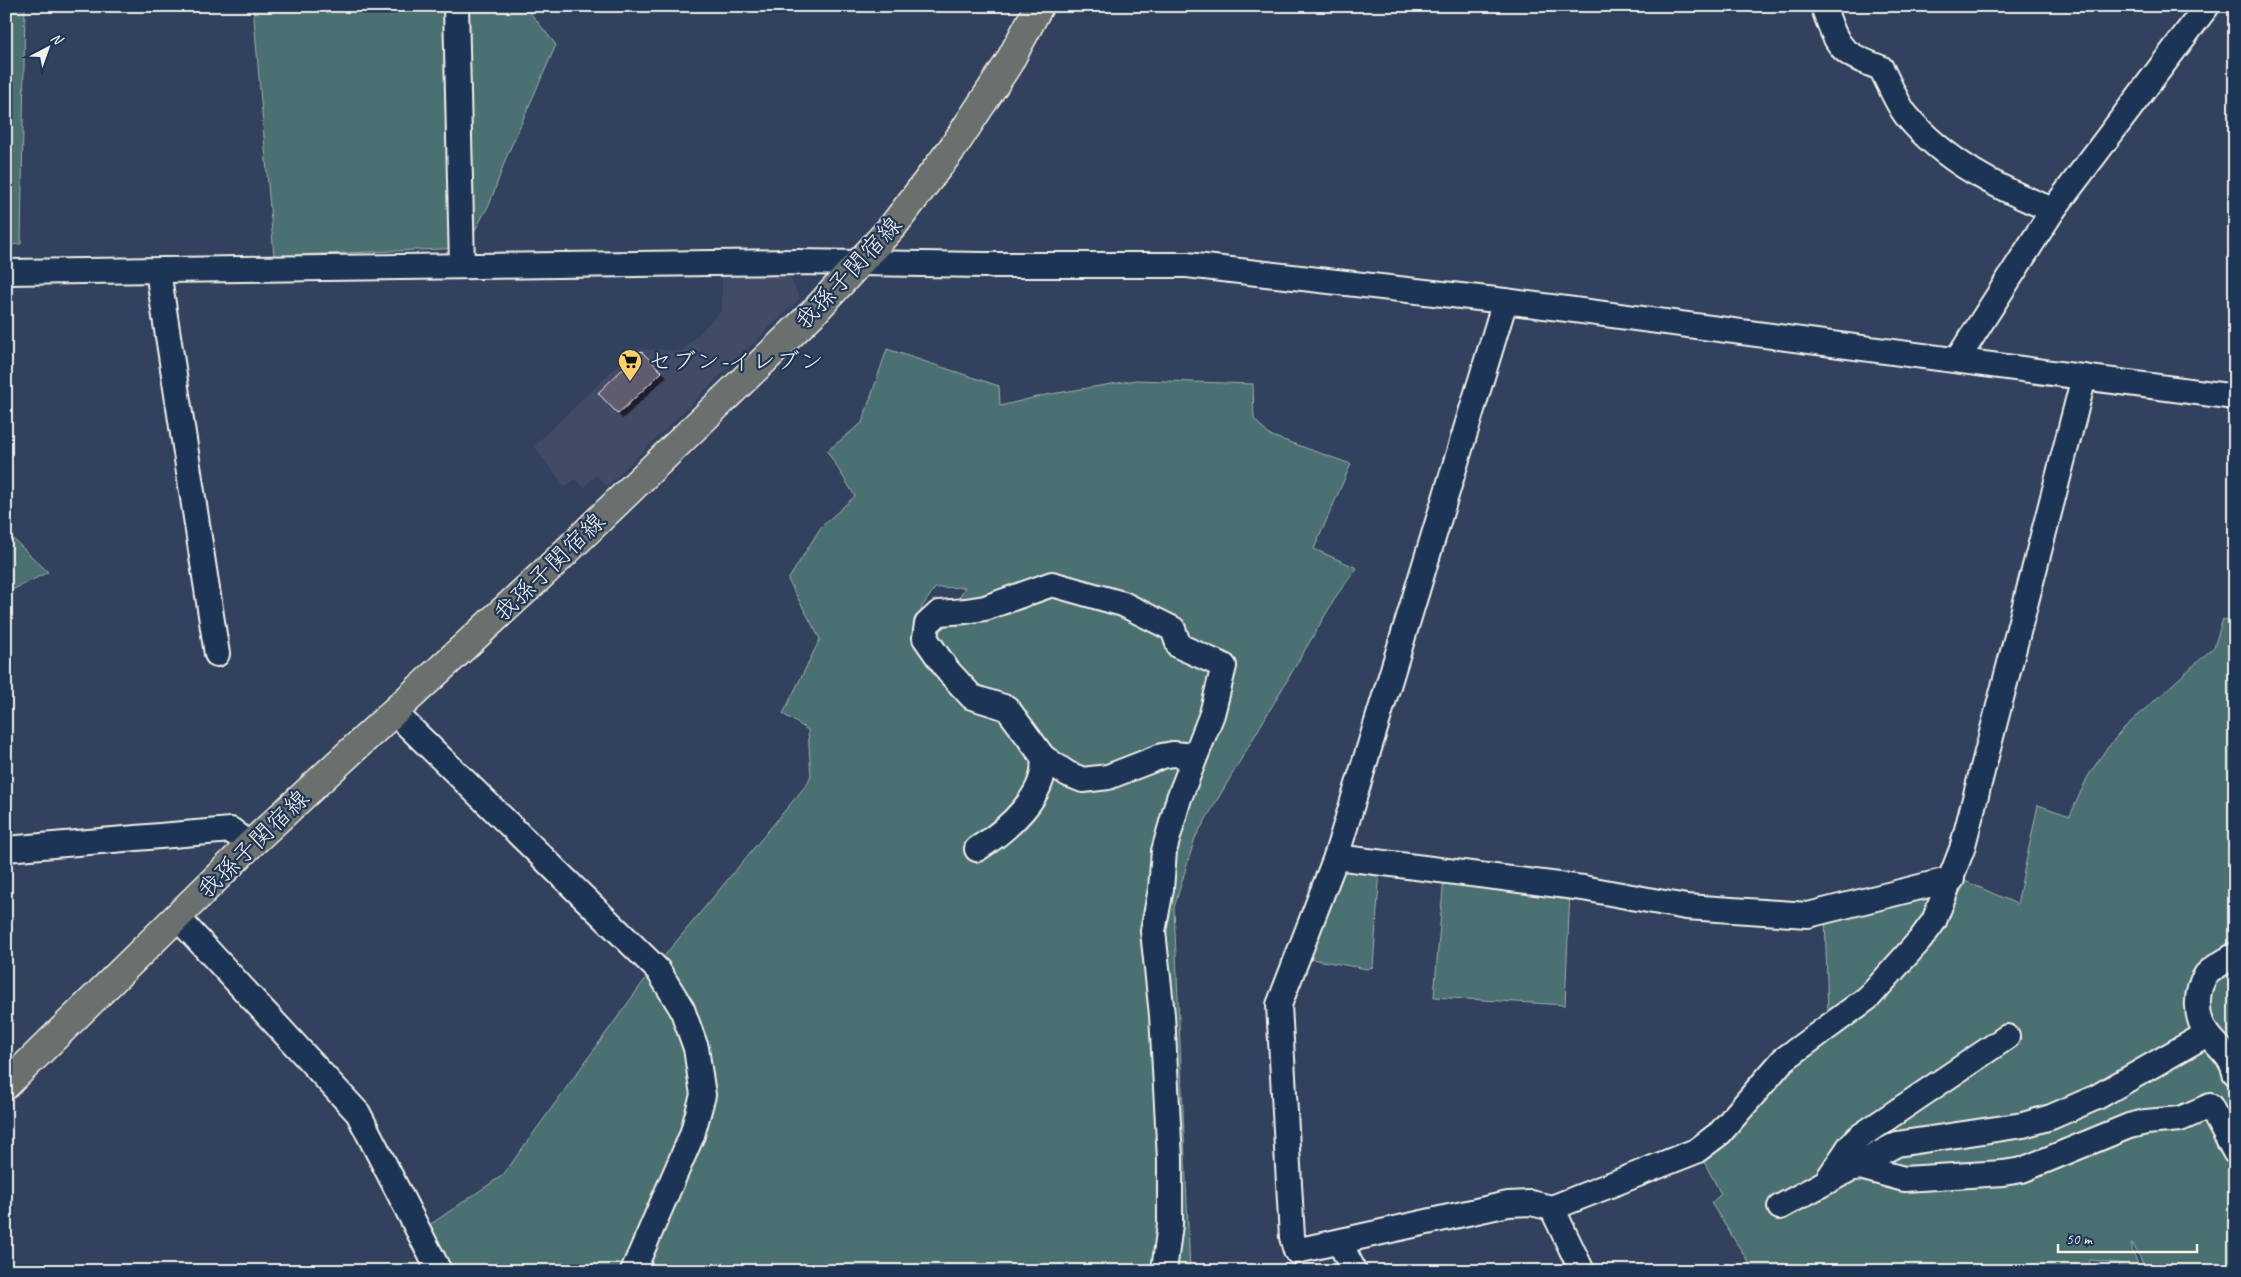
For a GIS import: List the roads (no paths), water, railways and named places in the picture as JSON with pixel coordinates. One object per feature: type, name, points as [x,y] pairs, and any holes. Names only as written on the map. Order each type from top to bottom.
[{"type":"main road","name":"我孫子関宿線","points":[[6,1084],[250,845],[395,713],[632,488],[803,322],[860,263],[909,207],[954,146],[1008,64],[1039,6]]},
{"type":"street","points":[[456,6],[462,266]]},
{"type":"street","points":[[1823,6],[1836,40],[1850,56],[1881,68],[1905,114],[1933,142],[1983,179],[2053,210]]},
{"type":"street","points":[[1957,360],[2053,210],[2207,6]]},
{"type":"street","points":[[6,272],[788,262],[1188,265],[1505,301],[2235,397]]},
{"type":"street","points":[[158,271],[217,654]]},
{"type":"street","points":[[1505,301],[1336,857],[1279,1005],[1292,1237],[1296,1251],[1508,1204],[1530,1203],[1552,1208],[1696,1151],[1720,1133],[1783,1060],[1869,997],[1934,921],[1952,879],[1962,849],[2084,377]]},
{"type":"street","points":[[1164,1271],[1170,1224],[1170,1159],[1162,1015],[1153,931],[1161,889],[1164,851],[1179,798],[1212,714],[1224,666],[1179,646],[1173,629],[1123,604],[1052,584],[985,608],[966,612],[939,613],[927,624],[925,638],[948,671],[972,697],[1007,708],[1043,757],[1068,774],[1083,780],[1108,777],[1162,756],[1173,754],[1195,756]]},
{"type":"street","points":[[395,713],[658,970],[682,1009],[696,1048],[703,1095],[692,1135],[633,1271]]},
{"type":"street","points":[[977,849],[994,839],[1012,821],[1040,787],[1045,770],[1043,757]]},
{"type":"street","points":[[6,849],[230,830],[250,845]]},
{"type":"street","points":[[1336,857],[1583,888],[1686,907],[1808,915],[1952,879]]},
{"type":"street","points":[[177,917],[358,1113],[439,1271]]},
{"type":"street","points":[[2235,955],[2207,974],[2200,985],[2197,999],[2199,1013],[2208,1034],[2225,1052],[2234,1066],[2235,1074]]},
{"type":"street","points":[[1780,1207],[1896,1144],[2023,1126],[2051,1117],[2098,1096],[2208,1034]]},
{"type":"street","points":[[1825,1183],[1850,1146],[1859,1137],[2007,1037]]},
{"type":"street","points":[[1850,1169],[1860,1167],[1904,1179],[1949,1178],[2022,1170],[2129,1126],[2146,1122],[2180,1119],[2210,1106],[2235,1152]]},
{"type":"street","points":[[1552,1208],[1582,1271]]},
{"type":"street","points":[[1340,1242],[1354,1271]]},
{"type":"place","name":"セブン-イレブン","points":[[630,382]]}]
